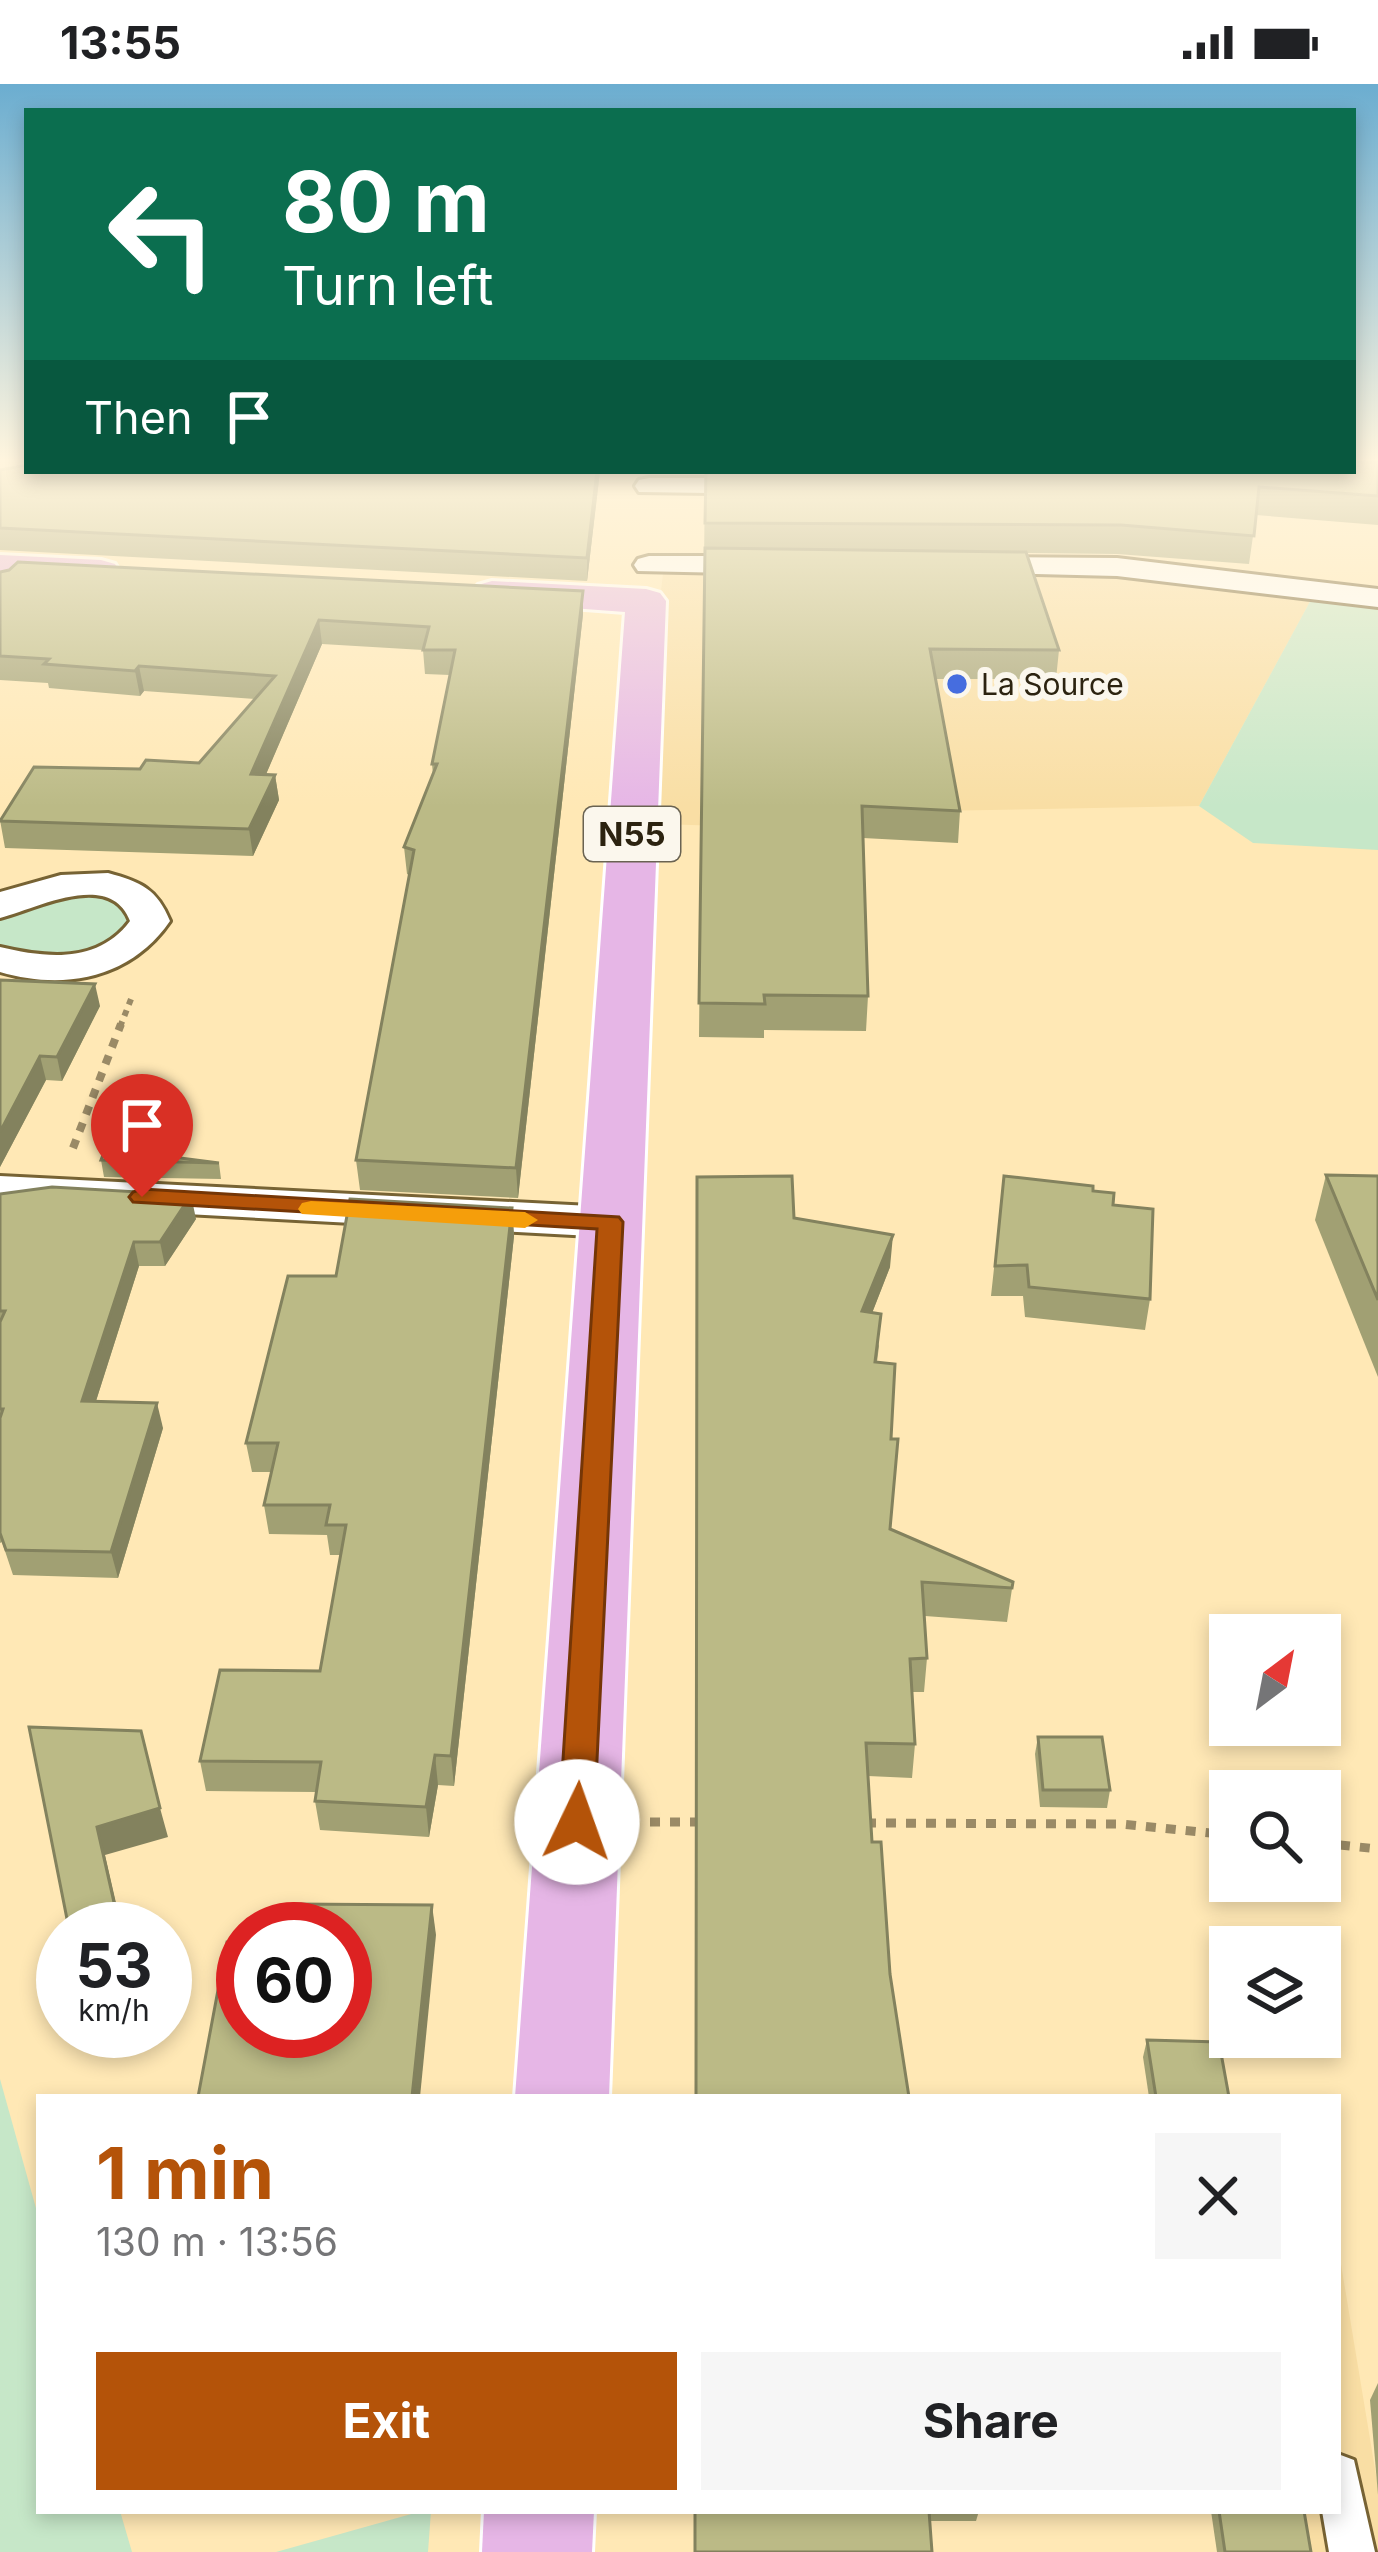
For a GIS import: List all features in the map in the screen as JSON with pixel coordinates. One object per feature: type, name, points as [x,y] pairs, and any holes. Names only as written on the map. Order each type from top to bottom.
[{"type":"main road","points":[[465,592],[647,583]]},
{"type":"main road","name":"N55","points":[[562,2094],[647,583]]},
{"type":"main road","points":[[537,2552],[539,2514]]},
{"type":"street","points":[[647,577],[647,583],[704,577]]},
{"type":"street","points":[[1203,577],[1378,598]]},
{"type":"street","points":[[0,906],[22,895],[73,884],[99,885],[139,897],[150,921],[143,935],[106,958],[55,968],[0,959]]},
{"type":"street","points":[[0,1190],[610,1222]]},
{"type":"lane","points":[[1341,2492],[1352,2552]]},
{"type":"path","points":[[56,1191],[136,986],[106,958]]},
{"type":"path","points":[[577,1822],[719,1822]]},
{"type":"path","points":[[861,1823],[1122,1824],[1209,1832]]},
{"type":"path","points":[[1341,1845],[1378,1849]]},
{"type":"shaded area","name":"La Source","points":[[663,577],[1133,577],[1313,596],[1199,806],[933,811],[805,829],[633,823]]},
{"type":"shaded area","points":[[1341,2264],[1378,2487],[1378,2552],[1224,2552],[1218,2514],[1341,2514]]},
{"type":"green space","points":[[1313,596],[1378,598],[1378,850],[1253,843],[1199,806]]},
{"type":"green space","points":[[105,894],[137,918],[124,941],[58,961],[0,947],[0,921],[23,905],[49,897]]},
{"type":"green space","points":[[0,2079],[36,2208],[36,2514],[121,2514],[132,2552],[0,2552]]},
{"type":"green space","points":[[411,2514],[431,2514],[428,2552],[276,2552]]},
{"type":"building","points":[[0,577],[314,577],[583,591],[516,1168],[356,1160],[414,850],[404,847],[437,764],[432,764],[455,650],[423,650],[429,627],[319,620],[251,774],[275,775],[249,829],[0,821],[34,767],[140,769],[146,760],[199,763],[275,676],[139,666],[135,671],[0,656]]},
{"type":"building","points":[[705,577],[1034,577],[1059,650],[930,649],[960,811],[862,806],[868,996],[764,995],[765,1004],[699,1003]]},
{"type":"building","points":[[0,980],[95,984],[57,1057],[40,1056],[0,1132]]},
{"type":"building","points":[[126,1096],[178,1097],[157,1155],[219,1163],[101,1160]]},
{"type":"building","points":[[1326,1175],[1378,1176],[1378,1300]]},
{"type":"building","points":[[792,1176],[794,1218],[893,1235],[862,1311],[881,1314],[875,1362],[895,1364],[891,1439],[898,1439],[890,1529],[1013,1582],[1012,1588],[922,1582],[927,1658],[910,1659],[915,1744],[866,1743],[872,1842],[881,1842],[890,1974],[909,2094],[696,2094],[697,1177]]},
{"type":"building","points":[[1004,1176],[1093,1186],[1093,1191],[1114,1193],[1113,1205],[1153,1209],[1150,1299],[1029,1287],[1027,1265],[995,1266]]},
{"type":"building","points":[[52,1187],[191,1195],[160,1242],[134,1242],[82,1401],[157,1403],[111,1552],[6,1550],[0,1533],[0,1322],[5,1311],[0,1311],[0,1194]]},
{"type":"building","points":[[350,1199],[512,1208],[451,1756],[435,1755],[426,1807],[315,1801],[321,1762],[200,1761],[220,1670],[320,1671],[346,1525],[326,1525],[330,1505],[264,1505],[278,1443],[246,1443],[288,1276],[336,1276]]},
{"type":"building","points":[[29,1727],[141,1731],[160,1808],[97,1827],[114,1902],[64,1902]]},
{"type":"building","points":[[1038,1737],[1102,1737],[1110,1790],[1043,1790]]},
{"type":"building","points":[[372,1905],[432,1905],[412,2094],[199,2094],[216,2001],[216,2058],[372,2058]]},
{"type":"building","points":[[1147,2040],[1209,2042],[1209,2058],[1222,2058],[1228,2094],[1156,2094]]},
{"type":"building","points":[[695,2514],[929,2514],[932,2552],[695,2552]]},
{"type":"building","points":[[1219,2514],[1305,2514],[1311,2552],[1225,2552]]},
{"type":"slow traffic","points":[[311,1209],[525,1220]]},
{"type":"place","name":"La Source","points":[[957,684]]},
{"type":"route","points":[[142,1197],[610,1222],[577,1822]]}]
